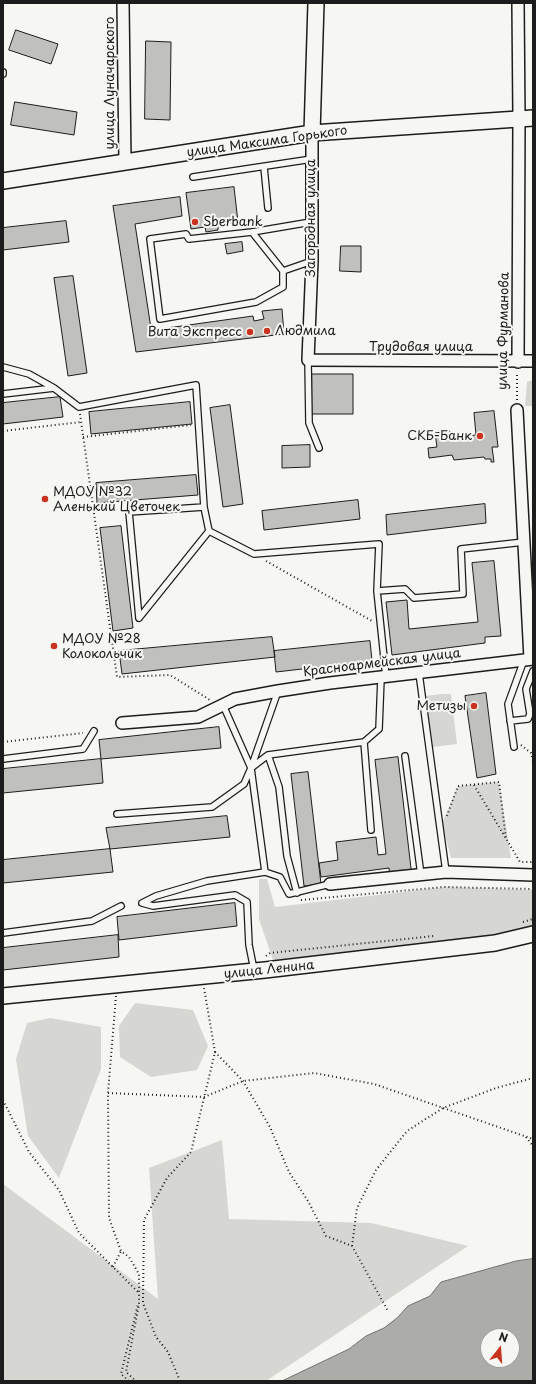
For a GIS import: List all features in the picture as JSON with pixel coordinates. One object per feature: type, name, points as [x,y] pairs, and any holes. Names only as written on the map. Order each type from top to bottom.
[{"type":"street","name":"улица Луначарского","points":[[123,3],[125,163]]},
{"type":"street","name":"Загородная улица","points":[[308,360],[312,261],[312,133],[316,3]]},
{"type":"street","name":"улица Фурманова","points":[[518,3],[526,118],[518,362]]},
{"type":"street","name":"улица Максима Горького","points":[[3,181],[312,133],[526,118]]},
{"type":"street","name":"Трудовая улица","points":[[308,360],[533,361]]},
{"type":"street","points":[[517,410],[529,660]]},
{"type":"street","name":"Красноармейская улица","points":[[122,723],[198,717],[235,699],[278,691],[529,660]]},
{"type":"street","points":[[330,884],[446,872],[533,875]]},
{"type":"street","name":"улица Ленина","points":[[3,996],[254,972],[494,943],[533,934]]},
{"type":"lane","points":[[192,177],[312,159]]},
{"type":"lane","points":[[264,167],[268,208]]},
{"type":"lane","points":[[252,232],[283,272],[283,287],[256,302],[160,319],[150,239],[186,234],[189,239],[252,232],[312,222]]},
{"type":"lane","points":[[283,272],[312,261]]},
{"type":"lane","points":[[308,360],[309,423],[319,448]]},
{"type":"lane","points":[[3,367],[29,374],[54,388],[79,407],[196,385],[204,507],[209,531]]},
{"type":"lane","points":[[3,394],[54,388]]},
{"type":"lane","points":[[204,507],[129,512],[140,618],[209,531]]},
{"type":"lane","points":[[209,531],[254,554],[379,544],[377,591],[383,677],[380,729],[364,742],[268,755],[251,768]]},
{"type":"lane","points":[[377,591],[405,589],[414,598],[463,594],[461,549],[524,542]]},
{"type":"lane","points":[[514,747],[508,704],[529,660]]},
{"type":"lane","points":[[510,721],[528,719],[530,714],[526,690],[533,671]]},
{"type":"lane","points":[[419,673],[446,872]]},
{"type":"lane","points":[[118,814],[212,807],[244,784],[278,691]]},
{"type":"lane","points":[[223,705],[251,768],[265,872]]},
{"type":"lane","points":[[3,758],[83,749],[94,732]]},
{"type":"lane","points":[[364,742],[371,830]]},
{"type":"lane","points":[[268,755],[279,787],[287,856],[297,892]]},
{"type":"lane","points":[[405,756],[422,875]]},
{"type":"lane","points":[[254,972],[249,945],[246,902],[235,895],[153,906],[142,903],[156,896],[207,881],[265,872],[280,878],[289,894],[330,884]]},
{"type":"lane","points":[[3,933],[92,921],[121,906]]},
{"type":"path","name":"улица Фурманова","points":[[517,410],[518,362]]},
{"type":"path","points":[[79,407],[117,677],[170,675],[209,700],[235,699]]},
{"type":"path","points":[[3,431],[81,422]]},
{"type":"path","points":[[83,437],[198,424]]},
{"type":"path","points":[[254,554],[380,626]]},
{"type":"path","points":[[3,742],[94,732]]},
{"type":"path","points":[[513,738],[531,753],[533,761]]},
{"type":"path","points":[[440,834],[458,786],[499,782],[506,839]]},
{"type":"path","points":[[474,785],[520,862],[533,862]]},
{"type":"path","points":[[300,900],[444,887],[533,889]]},
{"type":"path","points":[[519,924],[533,919]]},
{"type":"path","points":[[270,953],[435,936]]},
{"type":"path","points":[[180,1381],[168,1352],[156,1337],[144,1303],[144,1220],[167,1178],[191,1152],[215,1052],[202,977]]},
{"type":"path","points":[[117,985],[108,1093],[109,1218],[121,1251],[129,1257],[139,1274],[139,1298],[126,1372],[136,1381]]},
{"type":"path","points":[[215,1052],[243,1081],[270,1127],[289,1172],[308,1201],[326,1236],[352,1246]]},
{"type":"path","points":[[108,1093],[204,1096],[243,1081],[314,1073],[374,1084],[533,1139]]},
{"type":"path","points":[[388,1311],[352,1246],[357,1208],[376,1170],[407,1131],[443,1108],[496,1088],[533,1078]]},
{"type":"path","points":[[3,1100],[29,1152],[60,1190],[79,1233],[139,1293]]},
{"type":"path","points":[[526,1136],[533,1146]]},
{"type":"path","points":[[113,1267],[121,1251]]},
{"type":"path","points":[[128,1381],[121,1374],[139,1298]]},
{"type":"shaded area","points":[[533,380],[533,406],[525,406],[527,382]]},
{"type":"shaded area","points":[[451,694],[457,744],[433,747],[426,696]]},
{"type":"shaded area","points":[[499,782],[511,858],[451,858],[442,823],[458,786]]},
{"type":"shaded area","points":[[259,879],[267,879],[275,907],[446,887],[533,890],[533,928],[502,937],[274,963],[259,919]]},
{"type":"shaded area","points":[[135,1003],[193,1010],[208,1046],[197,1070],[151,1077],[120,1057],[119,1026]]},
{"type":"shaded area","points":[[50,1018],[101,1027],[101,1069],[59,1178],[28,1136],[16,1059],[27,1023]]},
{"type":"shaded area","points":[[222,1140],[229,1219],[371,1223],[468,1246],[266,1381],[3,1381],[3,1184],[158,1299],[149,1168]]},
{"type":"shaded area","points":[[533,1259],[533,1381],[282,1381],[349,1349],[366,1336],[384,1328],[397,1318],[408,1306],[430,1296],[441,1282],[516,1261]]},
{"type":"building","points":[[16,30],[58,44],[51,64],[9,50]]},
{"type":"building","points":[[146,41],[171,42],[170,120],[145,119]]},
{"type":"building","points":[[15,102],[77,112],[74,135],[11,125]]},
{"type":"building","points":[[234,187],[238,222],[218,225],[218,230],[206,232],[205,227],[191,229],[186,193]]},
{"type":"building","points":[[180,197],[182,216],[135,224],[152,335],[159,334],[160,329],[253,316],[254,321],[264,319],[262,311],[282,309],[284,334],[136,352],[113,206]]},
{"type":"building","points":[[66,221],[69,242],[3,250],[3,228]]},
{"type":"building","points":[[242,242],[243,251],[227,254],[225,244]]},
{"type":"building","points":[[341,246],[361,246],[361,272],[340,271]]},
{"type":"building","points":[[73,276],[87,373],[68,376],[54,278]]},
{"type":"building","points":[[312,374],[353,374],[353,414],[312,414]]},
{"type":"building","points":[[60,397],[63,417],[3,424],[3,403]]},
{"type":"building","points":[[190,402],[192,424],[91,434],[89,412]]},
{"type":"building","points":[[230,405],[243,504],[223,507],[210,408]]},
{"type":"building","name":"СКБ-Банк","points":[[494,411],[498,447],[492,447],[494,462],[491,462],[491,459],[485,459],[484,457],[454,460],[452,455],[429,458],[428,448],[437,447],[435,433],[450,431],[451,437],[476,435],[474,413]]},
{"type":"building","points":[[310,445],[310,467],[282,468],[282,446]]},
{"type":"building","points":[[196,475],[198,495],[97,503],[96,483]]},
{"type":"building","points":[[358,500],[360,519],[264,530],[262,511]]},
{"type":"building","points":[[485,504],[486,523],[387,535],[386,515]]},
{"type":"building","points":[[121,526],[133,628],[113,631],[100,528]]},
{"type":"building","points":[[494,561],[501,636],[485,637],[485,643],[392,655],[386,602],[407,600],[409,629],[478,622],[472,563]]},
{"type":"building","points":[[272,637],[275,657],[122,674],[119,651]]},
{"type":"building","points":[[370,641],[372,661],[276,672],[274,651]]},
{"type":"building","points":[[486,693],[496,774],[477,778],[465,696]]},
{"type":"building","points":[[219,727],[221,748],[101,759],[99,740]]},
{"type":"building","points":[[398,757],[412,877],[390,879],[389,868],[321,877],[319,863],[338,860],[336,842],[376,837],[378,855],[386,854],[375,760]]},
{"type":"building","points":[[101,759],[103,783],[3,793],[3,769]]},
{"type":"building","points":[[308,772],[321,884],[304,886],[291,774]]},
{"type":"building","points":[[227,816],[230,837],[110,849],[106,828]]},
{"type":"building","points":[[110,849],[113,872],[3,883],[3,860]]},
{"type":"building","points":[[235,903],[237,926],[119,940],[117,917]]},
{"type":"building","points":[[118,935],[119,957],[3,970],[3,948]]},
{"type":"place","name":"Sberbank","points":[[195,222]]},
{"type":"place","name":"Людмила","points":[[267,331]]},
{"type":"place","name":"Вита Экспресс","points":[[250,332]]},
{"type":"place","name":"СКБ-Банк","points":[[480,436]]},
{"type":"place","name":"МДОУ №32 Аленький Цветочек","points":[[45,499]]},
{"type":"place","name":"МДОУ №28 Колокольчик","points":[[54,646]]},
{"type":"place","name":"Метизы","points":[[474,706]]}]
